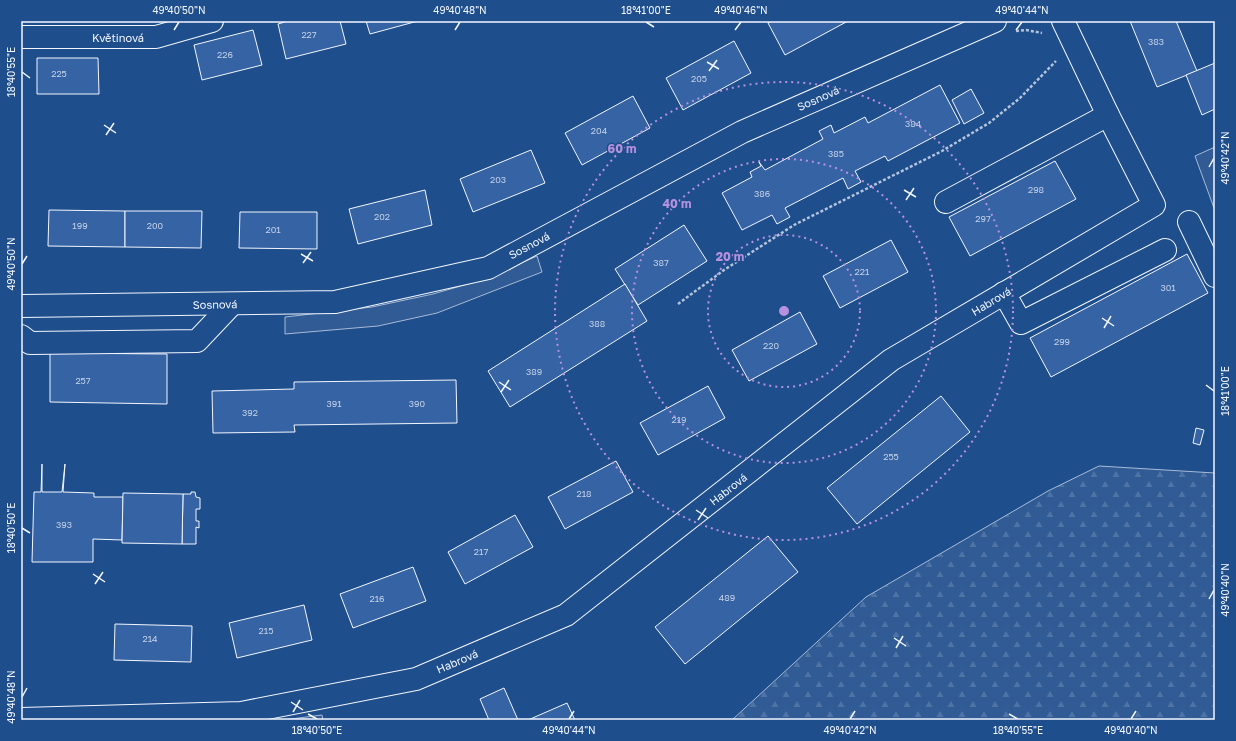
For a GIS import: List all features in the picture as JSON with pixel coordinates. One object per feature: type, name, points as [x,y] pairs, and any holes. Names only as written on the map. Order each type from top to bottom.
[{"type":"street","name":"Květinová","points":[[21,37],[156,37],[212,21]]},
{"type":"street","name":"Habrová","points":[[21,719],[241,714],[416,679],[566,615],[891,360],[1154,205],[1108,115],[1063,21]]},
{"type":"street","name":"Sosnová","points":[[21,306],[335,302],[488,268],[742,132],[1002,27]]},
{"type":"street","points":[[946,202],[1108,115]]},
{"type":"street","points":[[1189,222],[1215,276]]},
{"type":"street","points":[[1004,293],[1021,323],[1165,250]]},
{"type":"street","points":[[21,336],[30,343],[197,341],[232,304]]},
{"type":"path","points":[[1002,27],[1026,30],[1048,26]]},
{"type":"path","points":[[678,304],[724,270],[794,225],[942,151],[989,123],[1020,98],[1057,60]]},
{"type":"green space","points":[[1099,466],[1215,473],[1215,720],[732,720],[866,597],[1048,491]]},
{"type":"shaded area","points":[[1215,147],[1215,208],[1214,208],[1195,156]]},
{"type":"shaded area","points":[[537,256],[542,272],[437,313],[378,326],[285,334],[285,317],[372,307],[433,294],[485,279]]},
{"type":"shaded area","points":[[322,715],[323,720],[283,720]]},
{"type":"building","points":[[288,21],[340,21],[346,44],[286,59],[278,24]]},
{"type":"building","points":[[366,21],[418,21],[370,34]]},
{"type":"building","points":[[772,21],[848,21],[785,55],[768,23]]},
{"type":"building","points":[[1130,21],[1176,21],[1197,71],[1157,87]]},
{"type":"building","points":[[253,30],[262,65],[202,80],[194,45]]},
{"type":"building","points":[[734,41],[751,73],[683,110],[666,78]]},
{"type":"building","points":[[37,58],[98,58],[99,94],[37,94]]},
{"type":"building","points":[[1215,63],[1215,109],[1202,115],[1186,75]]},
{"type":"building","points":[[940,85],[960,123],[888,161],[885,156],[855,171],[861,182],[848,189],[843,178],[785,208],[790,217],[777,224],[772,215],[742,230],[722,193],[752,177],[750,172],[761,166],[759,162],[765,170],[823,139],[819,131],[831,125],[834,133],[865,117],[868,123]]},
{"type":"building","points":[[971,89],[984,113],[964,124],[952,100]]},
{"type":"building","points":[[633,96],[650,128],[582,165],[565,133]]},
{"type":"building","points":[[531,150],[545,183],[473,212],[460,179]]},
{"type":"building","points":[[1055,161],[1076,199],[970,256],[949,217]]},
{"type":"building","points":[[425,190],[432,225],[358,244],[349,209]]},
{"type":"building","points":[[49,210],[125,211],[125,247],[48,246]]},
{"type":"building","points":[[125,211],[202,211],[201,248],[125,247]]},
{"type":"building","points":[[240,212],[317,212],[317,249],[239,248]]},
{"type":"building","points":[[684,225],[707,261],[638,305],[615,269]]},
{"type":"building","points":[[891,240],[908,272],[840,308],[823,276]]},
{"type":"building","points":[[1187,254],[1208,293],[1051,377],[1030,338]]},
{"type":"building","points":[[625,284],[647,321],[510,407],[488,371]]},
{"type":"building","points":[[800,312],[817,344],[749,381],[732,350]]},
{"type":"building","points":[[50,353],[167,354],[167,404],[50,402]]},
{"type":"building","points":[[456,380],[457,423],[294,425],[295,432],[213,433],[212,391],[294,389],[294,382]]},
{"type":"building","points":[[708,386],[725,418],[658,455],[640,423]]},
{"type":"building","points":[[941,396],[970,432],[857,524],[827,488]]},
{"type":"building","points":[[1196,428],[1204,430],[1200,445],[1193,443]]},
{"type":"building","points":[[616,461],[633,492],[565,529],[548,497]]},
{"type":"building","points":[[42,464],[42,492],[62,492],[65,464],[63,492],[94,493],[94,497],[123,497],[122,540],[93,539],[93,562],[32,562],[34,492],[41,492]]},
{"type":"building","points":[[191,492],[195,492],[196,497],[200,498],[200,509],[196,509],[196,521],[199,521],[199,528],[196,527],[196,544],[182,544],[183,494],[191,494]]},
{"type":"building","points":[[123,493],[183,494],[182,544],[122,543]]},
{"type":"building","points":[[515,515],[533,547],[465,584],[448,552]]},
{"type":"building","points":[[768,536],[798,572],[685,664],[655,627]]},
{"type":"building","points":[[413,567],[426,601],[353,628],[340,594]]},
{"type":"building","points":[[304,605],[312,640],[237,658],[229,623]]},
{"type":"building","points":[[115,624],[192,626],[191,662],[114,660]]},
{"type":"building","points":[[504,688],[518,720],[489,720],[480,699]]},
{"type":"building","points":[[567,703],[575,720],[528,720]]}]
